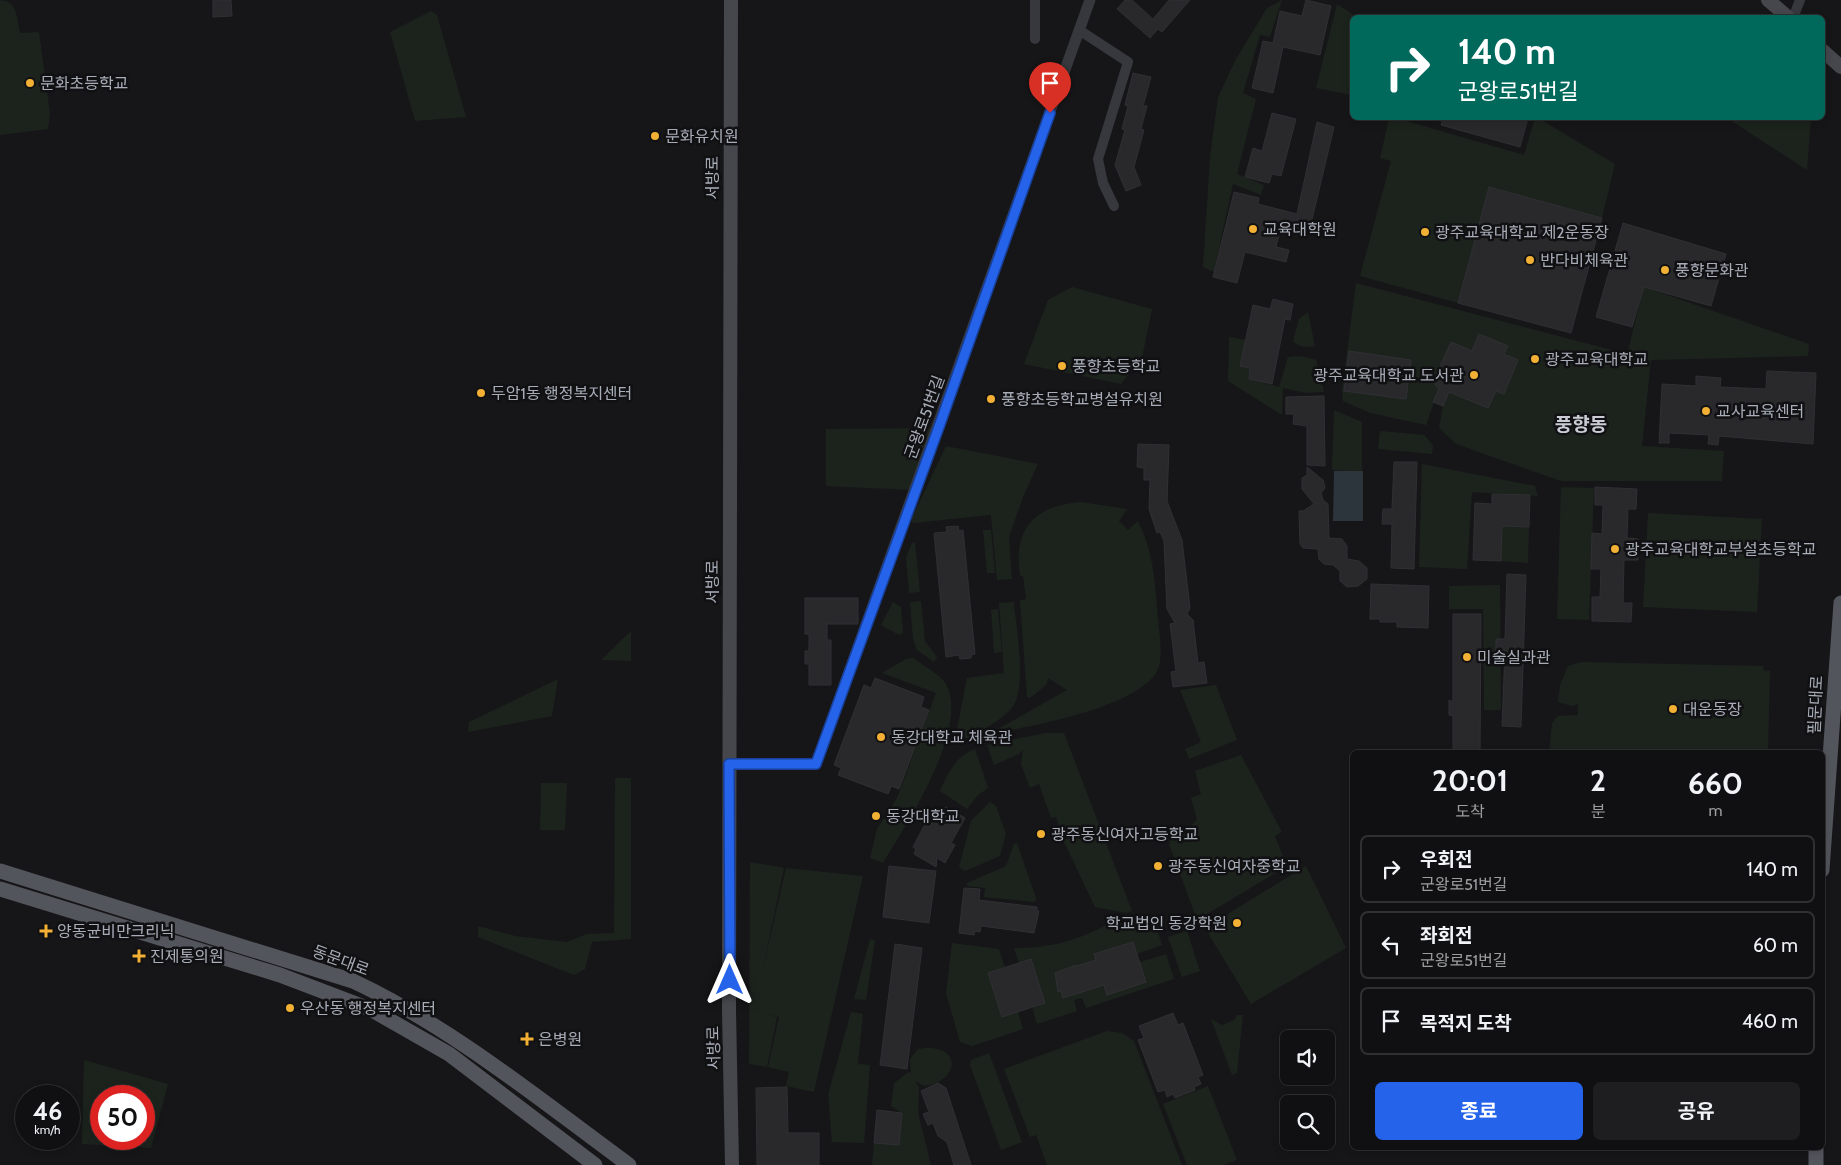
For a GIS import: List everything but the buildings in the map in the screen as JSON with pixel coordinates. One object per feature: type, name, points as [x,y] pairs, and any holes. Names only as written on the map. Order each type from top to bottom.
[{"type":"main road","name":"서방로","points":[[730,0],[729,764],[732,1165]]},
{"type":"main road","points":[[1768,0],[1785,15]]},
{"type":"main road","points":[[1825,53],[1841,67]]},
{"type":"main road","name":"필문대로","points":[[1825,829],[1841,603]]},
{"type":"main road","name":"동문대로","points":[[0,871],[353,981],[384,996],[447,1034],[629,1165]]},
{"type":"main road","points":[[0,889],[280,975],[372,1010],[449,1054],[595,1165]]},
{"type":"main road","points":[[1816,1150],[1816,1165]]},
{"type":"street","points":[[1035,0],[1035,39]]},
{"type":"street","name":"군왕로51번길","points":[[729,764],[816,764],[1090,0]]},
{"type":"street","points":[[1794,15],[1800,0]]},
{"type":"street","points":[[1079,30],[1128,62],[1098,159],[1103,183],[1114,206]]},
{"type":"shaded area","points":[[0,0],[6,1],[13,7],[16,12],[20,33],[39,32],[50,114],[48,129],[0,135]]},
{"type":"shaded area","points":[[1282,0],[1270,37],[1260,35],[1243,93],[1256,99],[1237,174],[1264,185],[1261,195],[1233,184],[1214,272],[1203,267],[1210,157],[1218,97],[1236,59],[1267,8]]},
{"type":"shaded area","points":[[1337,4],[1354,15],[1350,15],[1350,95],[1316,88]]},
{"type":"shaded area","points":[[431,11],[437,15],[466,117],[415,121],[390,32]]},
{"type":"shaded area","points":[[1389,120],[1403,120],[1524,155],[1534,120],[1541,120],[1615,164],[1602,218],[1489,187],[1458,303],[1360,276],[1391,161],[1380,158]]},
{"type":"shaded area","points":[[1730,120],[1811,120],[1807,170]]},
{"type":"shaded area","points":[[1356,283],[1627,354],[1644,287],[1809,344],[1808,356],[1651,360],[1642,446],[1724,451],[1722,481],[1561,481],[1456,444],[1439,428],[1443,406],[1434,402],[1426,425],[1370,413],[1343,401],[1342,390]]},
{"type":"shaded area","points":[[1072,287],[1152,309],[1142,358],[1121,384],[1024,364],[1048,300]]},
{"type":"shaded area","points":[[1308,312],[1315,346],[1306,347],[1300,346],[1293,341],[1299,319]]},
{"type":"shaded area","points":[[1229,337],[1246,340],[1240,365],[1250,368],[1249,379],[1279,387],[1288,357],[1306,357],[1316,360],[1324,392],[1306,393],[1283,388],[1282,415],[1228,381]]},
{"type":"shaded area","points":[[1334,410],[1362,422],[1362,472],[1332,470]]},
{"type":"shaded area","points":[[938,428],[914,490],[826,486],[826,429]]},
{"type":"shaded area","points":[[1380,431],[1424,435],[1433,445],[1432,454],[1378,449]]},
{"type":"shaded area","points":[[946,446],[1038,464],[1023,497],[1009,537],[1012,579],[997,580],[991,515],[913,523],[911,520]]},
{"type":"shaded area","points":[[1422,464],[1535,486],[1538,496],[1472,492],[1467,569],[1419,567]]},
{"type":"shaded area","points":[[1334,471],[1363,471],[1363,521],[1333,521]]},
{"type":"shaded area","points":[[1561,487],[1594,488],[1589,620],[1557,619]]},
{"type":"shaded area","points":[[1081,502],[1127,509],[1119,521],[1128,530],[1138,521],[1147,542],[1154,574],[1161,648],[1158,669],[1148,682],[1132,693],[1111,703],[1062,719],[1000,732],[998,729],[1067,690],[1048,678],[1047,684],[1030,698],[1027,697],[1020,600],[1026,599],[1023,576],[1020,576],[1020,544],[1024,532],[1040,514],[1051,508]]},
{"type":"shaded area","points":[[1648,513],[1762,519],[1757,612],[1643,607]]},
{"type":"shaded area","points":[[1502,526],[1529,527],[1528,563],[1501,561]]},
{"type":"shaded area","points":[[983,530],[991,530],[995,573],[987,573]]},
{"type":"shaded area","points":[[915,542],[920,592],[909,593],[906,557],[912,543]]},
{"type":"shaded area","points":[[1500,585],[1501,710],[1484,710],[1483,609],[1449,609],[1449,586]]},
{"type":"shaded area","points":[[921,601],[925,641],[937,657],[934,662],[917,650],[913,639],[910,602]]},
{"type":"shaded area","points":[[893,602],[901,607],[903,633],[899,635],[881,625]]},
{"type":"shaded area","points":[[1014,602],[1020,658],[1019,688],[1016,700],[1011,709],[997,721],[969,738],[961,738],[957,735],[957,729],[967,678],[1004,673],[999,603]]},
{"type":"shaded area","points":[[998,609],[1002,652],[994,653],[991,610]]},
{"type":"shaded area","points":[[631,631],[631,661],[601,660]]},
{"type":"shaded area","points":[[913,658],[935,673],[946,684],[951,703],[950,725],[943,750],[932,776],[883,863],[870,858],[877,829],[897,798],[936,693],[882,673],[906,659]]},
{"type":"shaded area","name":"대운동장","points":[[1581,662],[1764,666],[1763,670],[1770,671],[1768,750],[1549,750],[1552,723],[1558,716],[1578,715],[1578,704],[1572,706],[1558,702],[1560,685],[1568,666]]},
{"type":"shaded area","points":[[558,679],[552,716],[468,732],[469,722]]},
{"type":"shaded area","points":[[1216,685],[1237,740],[1189,759],[1185,749],[1201,742],[1180,690]]},
{"type":"shaded area","points":[[1045,733],[1064,733],[1132,911],[1126,913],[1095,907],[1064,842],[1056,817],[1051,818],[1039,784],[1030,788],[1021,764],[1023,750],[1019,754],[994,765],[987,745]]},
{"type":"shaded area","points":[[975,749],[988,788],[978,795],[967,809],[940,791],[958,761],[968,752]]},
{"type":"shaded area","points":[[1241,755],[1282,832],[1275,836],[1287,866],[1197,920],[1169,844],[1173,834],[1188,829],[1197,819],[1191,798],[1201,794],[1195,771]]},
{"type":"shaded area","points":[[615,778],[631,778],[631,939],[592,942],[585,969],[574,975],[478,937],[478,926],[515,936],[567,942],[587,934],[614,933]]},
{"type":"shaded area","points":[[541,783],[567,783],[565,830],[540,830]]},
{"type":"shaded area","points":[[990,802],[996,806],[1006,834],[1000,856],[965,871],[959,867],[971,821]]},
{"type":"shaded area","points":[[1017,843],[1036,898],[1035,902],[984,897],[985,888],[967,886],[967,883],[1006,866],[1014,844]]},
{"type":"shaded area","points":[[750,862],[784,868],[762,973],[786,868],[863,876],[814,1092],[786,1086],[789,1072],[768,1067],[779,1017],[758,1012],[777,1017],[767,1067],[749,1064]]},
{"type":"shaded area","points":[[1306,866],[1346,948],[1251,1004],[1205,928]]},
{"type":"shaded area","points":[[1118,919],[1158,932],[1162,945],[1137,954],[1140,962],[1166,954],[1174,979],[1086,1008],[1082,998],[1074,1000],[1077,1011],[1037,1024],[1032,1007],[1045,1003],[1031,960],[1019,963],[1014,948],[1029,948],[1068,941]]},
{"type":"shaded area","points":[[1187,931],[1200,971],[1182,977],[1168,937]]},
{"type":"shaded area","points":[[870,939],[875,940],[866,1000],[854,999]]},
{"type":"shaded area","points":[[952,943],[999,949],[1005,968],[988,973],[1002,1017],[1018,1012],[1023,1029],[972,1046],[960,1042],[946,993]]},
{"type":"shaded area","points":[[851,1012],[863,1014],[858,1064],[870,1065],[864,1143],[832,1142],[828,1095]]},
{"type":"shaded area","points":[[1237,1015],[1243,1015],[1237,1073],[1232,1075],[1211,1019],[1222,1025],[1234,1020]]},
{"type":"shaded area","points":[[1107,1031],[1122,1033],[1134,1041],[1182,1165],[1047,1165],[1036,1135],[1030,1137],[1004,1069]]},
{"type":"shaded area","points":[[918,1049],[938,1049],[946,1053],[951,1058],[952,1065],[944,1079],[935,1083],[924,1086],[915,1081],[919,1087],[918,1113],[931,1165],[872,1165],[874,1143],[899,1145],[902,1113],[891,1106],[894,1083],[909,1072],[911,1074],[910,1059]]},
{"type":"shaded area","points":[[989,1053],[1022,1142],[1001,1150],[970,1065],[971,1060]]},
{"type":"shaded area","points":[[84,1060],[168,1084],[155,1133],[155,1085],[90,1085],[90,1144],[82,1144]]},
{"type":"shaded area","points":[[1208,1086],[1237,1160],[1224,1165],[1187,1165],[1163,1104]]},
{"type":"place","name":"문화초등학교","points":[[30,83]]},
{"type":"place","name":"문화유치원","points":[[655,136]]},
{"type":"place","name":"교육대학원","points":[[1253,229]]},
{"type":"place","name":"광주교육대학교 제2운동장","points":[[1425,232]]},
{"type":"place","name":"반다비체육관","points":[[1530,260]]},
{"type":"place","name":"풍향문화관","points":[[1665,270]]},
{"type":"place","name":"광주교육대학교","points":[[1535,359]]},
{"type":"place","name":"풍향초등학교","points":[[1062,366]]},
{"type":"place","name":"광주교육대학교 도서관","points":[[1474,375]]},
{"type":"place","name":"두암1동 행정복지센터","points":[[481,393]]},
{"type":"place","name":"풍향초등학교병설유치원","points":[[991,399]]},
{"type":"place","name":"교사교육센터","points":[[1706,411]]},
{"type":"place","name":"광주교육대학교부설초등학교","points":[[1615,549]]},
{"type":"place","name":"미술실과관","points":[[1467,657]]},
{"type":"place","name":"대운동장","points":[[1673,709]]},
{"type":"place","name":"동강대학교 체육관","points":[[881,737]]},
{"type":"place","name":"동강대학교","points":[[876,816]]},
{"type":"place","name":"광주동신여자고등학교","points":[[1041,834]]},
{"type":"place","name":"광주동신여자중학교","points":[[1158,866]]},
{"type":"place","name":"학교법인 동강학원","points":[[1237,923]]},
{"type":"place","name":"양동균비만크리닉","points":[[46,931]]},
{"type":"place","name":"진제통의원","points":[[139,956]]},
{"type":"place","name":"우산동 행정복지센터","points":[[290,1008]]},
{"type":"place","name":"은병원","points":[[527,1039]]},
{"type":"district","name":"풍향동","points":[[1581,424]]},
{"type":"route","points":[[730,980],[729,764],[816,764],[914,490],[940,424],[1050,113]]}]
